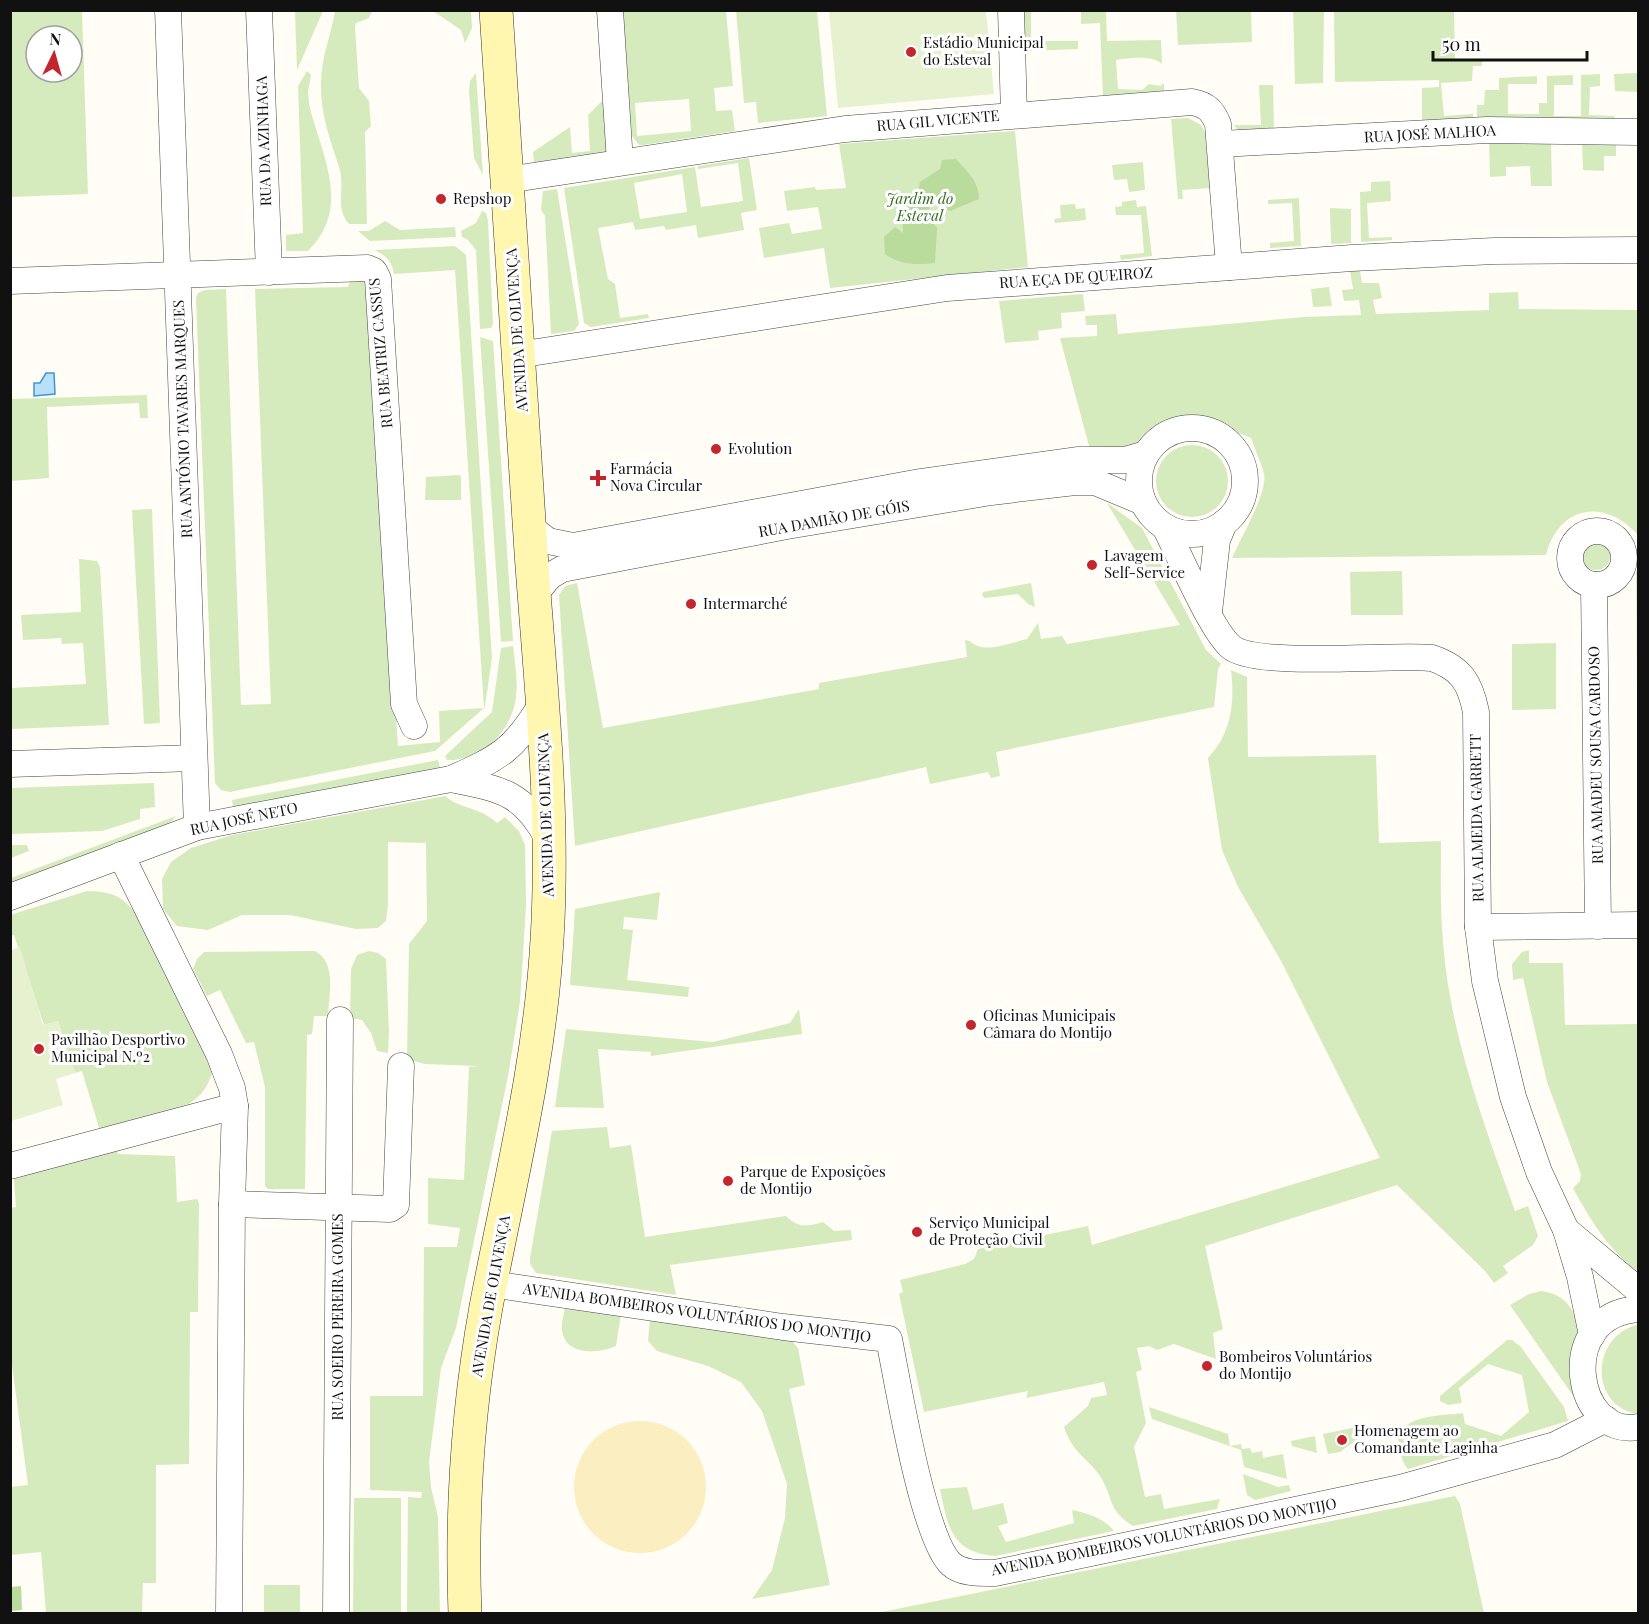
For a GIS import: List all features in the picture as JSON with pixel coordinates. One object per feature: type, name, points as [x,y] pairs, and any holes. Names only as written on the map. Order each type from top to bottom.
[{"type":"main road","name":"AVENIDA DE OLIVENÇA","points":[[465,1614],[465,1530],[470,1438],[491,1284],[536,1055],[548,937],[548,839],[541,705],[496,10]]},
{"type":"street","name":"RUA ANTÓNIO TAVARES MARQUES","points":[[168,10],[197,827]]},
{"type":"street","name":"RUA DA AZINHAGA","points":[[259,10],[269,272]]},
{"type":"street","points":[[610,10],[620,162]]},
{"type":"street","points":[[1011,10],[1014,114]]},
{"type":"street","name":"RUA GIL VICENTE","points":[[507,180],[844,129],[1014,114],[1192,102],[1205,105],[1213,113],[1221,144],[1229,267]]},
{"type":"street","name":"RUA JOSÉ MALHOA","points":[[1221,144],[1487,130],[1638,132]]},
{"type":"street","name":"RUA EÇA DE QUEIROZ","points":[[518,355],[947,288],[1229,267],[1494,251],[1638,250]]},
{"type":"street","name":"RUA BEATRIZ CASSUS","points":[[10,281],[178,273],[367,268],[375,271],[378,279],[404,704],[414,726]]},
{"type":"street","points":[[1209,612],[1217,540],[1224,523],[1239,503],[1245,479],[1242,462],[1233,448],[1220,437],[1205,430],[1188,428],[1172,432],[1157,441],[1146,454],[1140,469],[1139,486],[1143,502],[1152,516],[1165,527],[1180,533],[1195,534],[1210,531],[1224,523]]},
{"type":"street","name":"RUA DAMIÃO DE GÓIS","points":[[530,527],[548,541],[573,546],[920,483],[1077,460],[1125,460],[1146,454]]},
{"type":"street","name":"RUA DAMIÃO DE GÓIS","points":[[534,595],[550,576],[562,569],[787,526],[991,492],[1075,482],[1095,482],[1143,502]]},
{"type":"street","name":"RUA ALMEIDA GARRETT","points":[[1165,527],[1217,632],[1233,649],[1274,658],[1432,658],[1450,664],[1465,679],[1473,695],[1476,712],[1478,927],[1496,1036],[1513,1098],[1539,1172],[1566,1230],[1580,1277],[1592,1335]]},
{"type":"street","name":"RUA AMADEU SOUSA CARDOSO","points":[[1594,585],[1598,926]]},
{"type":"street","name":"RUA JOSÉ NETO","points":[[10,897],[197,827],[452,779],[488,762],[512,746],[541,705]]},
{"type":"street","points":[[10,764],[194,758]]},
{"type":"street","name":"RUA JOSÉ NETO","points":[[452,779],[490,787],[520,800],[536,816],[548,839]]},
{"type":"street","points":[[122,855],[219,1054],[232,1088],[235,1106],[232,1204],[229,1614]]},
{"type":"street","points":[[1478,927],[1638,925]]},
{"type":"street","name":"RUA SOEIRO PEREIRA GOMES","points":[[336,1614],[340,1020]]},
{"type":"street","points":[[232,1204],[339,1209],[390,1209],[396,1205],[401,1066]]},
{"type":"street","points":[[10,1166],[235,1106]]},
{"type":"street","name":"RUA ALMEIDA GARRETT","points":[[1566,1230],[1638,1290]]},
{"type":"street","name":"AVENIDA BOMBEIROS VOLUNTÁRIOS DO MONTIJO","points":[[491,1284],[783,1327],[889,1339],[927,1514],[939,1549],[952,1566],[972,1573],[995,1573],[1388,1491],[1555,1445],[1606,1419]]},
{"type":"street","points":[[1636,1433],[1606,1419],[1589,1397],[1581,1371],[1584,1352],[1592,1335],[1603,1322],[1618,1313],[1638,1309]]},
{"type":"green space","points":[[10,11],[82,11],[82,24],[24,24],[24,84],[84,84],[84,72],[88,194],[11,197]]},
{"type":"green space","points":[[295,11],[323,11],[297,70]]},
{"type":"green space","points":[[335,11],[372,11],[369,18],[356,23],[355,27],[359,88],[369,101],[371,126],[365,132],[367,224],[349,224],[342,211],[341,174],[322,105],[323,65]]},
{"type":"green space","points":[[433,11],[471,11],[472,28],[465,43],[461,30]]},
{"type":"green space","points":[[623,11],[726,11],[733,86],[714,88],[716,111],[732,110],[735,131],[643,145],[639,145],[632,136]],"holes":[[[689,99],[691,131],[637,136],[635,103]]]},
{"type":"green space","points":[[736,11],[817,11],[827,116],[758,123],[756,102],[744,103]]},
{"type":"green space","name":"Estádio Municipal do Esteval","points":[[829,11],[986,11],[994,94],[838,108]]},
{"type":"green space","points":[[1023,11],[1031,11],[1031,41],[1078,41],[1078,49],[1025,51]]},
{"type":"green space","points":[[1081,11],[1106,11],[1107,41],[1161,40],[1162,64],[1146,58],[1116,60],[1118,89],[1142,90],[1149,84],[1160,86],[1164,83],[1164,91],[1103,96],[1100,23],[1081,24]]},
{"type":"green space","points":[[1176,11],[1251,11],[1252,42],[1178,45]]},
{"type":"green space","points":[[1293,11],[1324,11],[1323,83],[1295,84]]},
{"type":"green space","points":[[1334,11],[1454,11],[1455,60],[1486,61],[1482,61],[1482,66],[1473,66],[1472,81],[1441,83],[1444,116],[1473,114],[1473,119],[1422,122],[1422,88],[1439,87],[1439,80],[1335,82]]},
{"type":"green space","points":[[307,71],[311,75],[308,92],[309,104],[330,180],[329,217],[321,234],[308,251],[286,251],[286,235],[303,233],[298,86]]},
{"type":"green space","points":[[476,73],[483,175],[474,158],[469,91],[470,81]]},
{"type":"green space","points":[[1638,73],[1638,92],[1615,91],[1614,74]]},
{"type":"green space","points":[[1600,74],[1600,86],[1590,87],[1589,115],[1615,116],[1614,119],[1477,119],[1477,105],[1484,105],[1485,90],[1499,90],[1499,78],[1537,76],[1537,84],[1508,84],[1508,114],[1539,114],[1539,103],[1547,103],[1547,76],[1573,75],[1573,85],[1554,85],[1554,116],[1581,116],[1581,75]]},
{"type":"green space","points":[[1259,85],[1273,85],[1274,130],[1238,131],[1234,125],[1261,125]]},
{"type":"green space","points":[[601,102],[607,102],[609,142],[606,153],[534,163],[533,152],[570,127],[572,153],[590,151],[588,115]]},
{"type":"green space","points":[[1188,118],[1201,125],[1205,132],[1210,188],[1182,190],[1183,199],[1178,199],[1171,119]]},
{"type":"green space","name":"Jardim do Esteval","points":[[1015,131],[1028,267],[830,288],[824,248],[764,258],[759,228],[789,223],[792,234],[822,229],[818,207],[787,211],[784,191],[815,187],[816,190],[846,188],[839,144]]},
{"type":"green space","points":[[1551,141],[1552,186],[1531,186],[1530,166],[1506,167],[1506,176],[1490,177],[1489,142]]},
{"type":"green space","points":[[1582,141],[1616,141],[1616,156],[1604,156],[1604,171],[1583,170]]},
{"type":"green space","points":[[749,158],[757,210],[741,213],[744,230],[698,238],[696,225],[666,230],[664,226],[635,230],[633,222],[598,228],[608,279],[615,284],[620,318],[648,314],[649,318],[591,327],[584,323],[564,188],[695,167],[701,207],[743,201],[738,163],[698,169],[698,166]],"holes":[[[682,174],[687,212],[640,219],[634,183]]]},
{"type":"green space","points":[[956,159],[975,181],[979,199],[950,211],[917,194],[920,182],[940,169],[942,160]]},
{"type":"green space","points":[[1143,162],[1145,190],[1129,192],[1127,179],[1114,180],[1112,165]]},
{"type":"green space","points":[[1390,181],[1391,201],[1367,203],[1369,238],[1392,237],[1392,240],[1361,242],[1360,192],[1371,191],[1371,182]]},
{"type":"green space","points":[[557,189],[579,324],[574,331],[551,334],[545,216],[541,210],[543,191]]},
{"type":"green space","points":[[1299,198],[1301,246],[1270,248],[1270,243],[1294,241],[1292,203],[1268,204],[1268,200]]},
{"type":"green space","points":[[915,199],[929,205],[930,219],[937,228],[935,263],[909,263],[890,258],[885,254],[884,237],[895,227],[903,233],[902,204]]},
{"type":"green space","points":[[1136,200],[1137,207],[1146,206],[1152,256],[1121,260],[1120,255],[1144,253],[1141,215],[1116,215],[1115,207],[1122,206],[1122,202]]},
{"type":"green space","points":[[1075,204],[1076,209],[1085,208],[1086,220],[1055,223],[1054,219],[1061,218],[1060,205]]},
{"type":"green space","points":[[1330,208],[1351,209],[1351,243],[1331,244]]},
{"type":"green space","points":[[482,211],[486,213],[488,221],[493,324],[491,328],[480,329],[476,250],[468,240],[462,237],[461,231],[476,223]]},
{"type":"green space","points":[[385,221],[400,230],[455,227],[456,237],[370,241],[358,231],[369,231]]},
{"type":"green space","points":[[455,246],[466,255],[492,658],[484,708],[455,270],[394,274],[388,259],[375,250]]},
{"type":"green space","points":[[1350,271],[1360,271],[1362,283],[1379,283],[1382,298],[1373,300],[1376,314],[1489,310],[1489,293],[1518,292],[1519,309],[1638,310],[1638,535],[1612,515],[1584,512],[1572,517],[1561,526],[1552,538],[1546,555],[1232,558],[1253,516],[1264,482],[1263,470],[1251,438],[1203,419],[1166,421],[1134,448],[1092,457],[1060,338],[1097,336],[1097,325],[1086,325],[1085,316],[1116,314],[1118,334],[1304,317],[1361,315],[1359,300],[1344,301],[1342,290],[1353,289]]},
{"type":"green space","points":[[350,280],[368,281],[398,746],[440,742],[439,711],[484,708],[435,751],[230,792],[221,790],[215,783],[196,298],[198,293],[205,290],[226,289],[241,705],[271,704],[255,289],[348,287]]},
{"type":"green space","points":[[1329,287],[1332,306],[1313,307],[1311,289]]},
{"type":"green space","points":[[1083,294],[1085,311],[1061,313],[1062,328],[1038,331],[1039,340],[1005,343],[999,301]]},
{"type":"green space","points":[[480,337],[493,341],[513,641],[501,642]]},
{"type":"green space","points":[[147,395],[148,418],[140,418],[139,403],[47,407],[49,478],[11,481],[11,399]]},
{"type":"green space","points":[[1199,445],[1218,455],[1226,467],[1228,481],[1226,495],[1218,507],[1206,515],[1185,517],[1166,507],[1158,495],[1156,474],[1166,455],[1178,447]]},
{"type":"green space","points":[[461,476],[461,500],[425,500],[426,477]]},
{"type":"green space","points":[[1107,503],[1142,528],[1206,650],[1221,664],[1218,669],[1214,707],[996,752],[1000,776],[991,778],[988,772],[930,784],[926,767],[575,846],[559,595],[565,586],[577,583],[603,728],[819,689],[819,683],[967,657],[965,640],[983,647],[1002,646],[1027,639],[1038,623],[1041,639],[1062,636],[1067,644],[1180,625]]},
{"type":"green space","points":[[152,509],[160,723],[144,724],[132,510]]},
{"type":"green space","points":[[1596,542],[1606,546],[1610,556],[1606,566],[1596,570],[1586,566],[1582,556],[1586,546]]},
{"type":"green space","points":[[79,559],[97,561],[100,567],[109,725],[11,729],[11,688],[86,684],[83,643],[62,644],[61,638],[23,640],[21,615],[81,612]]},
{"type":"green space","points":[[1638,570],[1638,809],[1636,571]]},
{"type":"green space","points":[[1402,571],[1403,615],[1351,615],[1350,572]]},
{"type":"green space","points":[[1031,583],[1035,607],[1028,604],[1018,594],[985,598],[982,595],[983,592]]},
{"type":"green space","points":[[1556,643],[1556,709],[1512,710],[1512,644]]},
{"type":"green space","points":[[513,646],[517,691],[513,710],[502,732],[493,742],[472,755],[447,760],[445,756],[492,712],[501,648]]},
{"type":"green space","points":[[1231,670],[1247,677],[1248,757],[1376,755],[1379,843],[1441,841],[1443,942],[1447,977],[1461,1045],[1480,1112],[1515,1211],[1528,1206],[1538,1236],[1533,1245],[1503,1266],[1508,1273],[1494,1283],[1485,1271],[1397,1185],[1205,1246],[1223,1329],[1213,1333],[1216,1359],[1174,1344],[1157,1350],[1149,1346],[1137,1348],[1142,1370],[1136,1372],[1146,1423],[1134,1447],[1145,1497],[1161,1494],[1164,1509],[1220,1499],[1217,1509],[1133,1526],[1119,1515],[1100,1476],[1076,1449],[1064,1427],[1088,1406],[1091,1398],[1107,1395],[1104,1382],[1026,1398],[1028,1391],[924,1412],[899,1294],[903,1292],[900,1280],[965,1264],[974,1259],[978,1249],[1088,1226],[1092,1245],[1380,1158],[1281,961],[1238,887],[1222,850],[1208,758],[1222,738],[1230,717]]},
{"type":"green space","points":[[438,760],[440,768],[233,807],[232,800]]},
{"type":"green space","points":[[154,783],[155,807],[140,809],[140,819],[102,831],[11,834],[11,788]]},
{"type":"green space","points":[[446,796],[455,803],[484,814],[497,823],[505,817],[519,831],[525,845],[526,906],[520,1002],[508,1076],[456,1328],[441,1368],[429,1462],[431,1487],[438,1517],[440,1613],[407,1613],[408,1497],[421,1498],[422,1492],[370,1490],[370,1396],[423,1396],[424,1247],[457,1247],[460,1228],[428,1224],[428,1178],[464,1180],[469,1067],[479,1066],[425,1064],[407,1059],[409,944],[427,921],[426,843],[388,842],[388,904],[386,921],[378,928],[356,929],[290,915],[242,915],[208,930],[177,926],[163,909],[162,879],[171,862],[191,848],[232,835]]},
{"type":"green space","points":[[176,816],[166,828],[11,885],[11,878]]},
{"type":"green space","points":[[11,845],[27,845],[29,851],[11,858]]},
{"type":"green space","points":[[87,891],[118,897],[141,920],[214,1067],[205,1088],[189,1104],[100,1131],[82,1071],[75,1073],[58,1021],[44,1025],[14,935],[11,936],[10,915]]},
{"type":"green space","points":[[660,892],[657,920],[624,917],[623,929],[633,930],[627,980],[689,987],[688,997],[570,985],[575,909]]},
{"type":"green space","name":"Pavilhão Desportivo Municipal N.º2","points":[[20,947],[43,1025],[58,1021],[75,1073],[56,1079],[63,1105],[11,1121],[11,950]]},
{"type":"green space","points":[[1529,950],[1529,963],[1563,963],[1565,1025],[1638,1024],[1638,1272],[1601,1234],[1573,1188],[1580,1181],[1581,1174],[1547,1082],[1523,978],[1513,980],[1512,964],[1522,952]]},
{"type":"green space","points":[[315,951],[326,963],[330,989],[328,1016],[314,1016],[312,1034],[307,1035],[305,1189],[268,1189],[265,1186],[265,1087],[254,1042],[246,1043],[220,990],[207,996],[193,969],[197,959],[204,952]]},
{"type":"green space","points":[[369,951],[378,953],[386,959],[388,1053],[377,1051],[371,1033],[362,1020],[350,1018],[351,969],[357,955]]},
{"type":"green space","points":[[799,1009],[802,1034],[651,1056],[651,1052],[598,1049],[604,1108],[555,1107],[566,1029],[713,1042],[790,1023]]},
{"type":"green space","points":[[607,1127],[610,1148],[631,1145],[645,1237],[786,1216],[799,1224],[823,1222],[834,1231],[851,1230],[852,1240],[670,1265],[676,1295],[536,1273],[530,1264],[530,1258],[552,1131]]},
{"type":"green space","points":[[117,1149],[118,1154],[175,1156],[177,1202],[197,1199],[199,1203],[198,1312],[190,1312],[189,1464],[156,1465],[156,1583],[143,1583],[142,1613],[46,1613],[41,1552],[11,1555],[10,1487],[28,1485],[10,1350],[10,1208],[16,1207],[14,1179]]},
{"type":"green space","points":[[1541,1291],[1560,1297],[1567,1303],[1576,1319],[1578,1339],[1570,1371],[1574,1384],[1586,1405],[1583,1410],[1510,1305],[1529,1294]]},
{"type":"green space","points":[[565,1307],[621,1314],[616,1346],[600,1351],[583,1351],[569,1345],[562,1330]]},
{"type":"green space","points":[[650,1319],[791,1340],[798,1348],[805,1385],[789,1389],[830,1585],[752,1599],[772,1570],[785,1518],[787,1484],[762,1411],[741,1382],[708,1366],[657,1351],[648,1341]]},
{"type":"green space","points":[[1638,1325],[1638,1414],[1622,1408],[1610,1398],[1604,1385],[1602,1370],[1604,1355],[1611,1342],[1622,1331]]},
{"type":"green space","points":[[1507,1340],[1512,1340],[1521,1347],[1564,1407],[1568,1421],[1408,1469],[1401,1455],[1399,1436],[1411,1423],[1432,1416],[1463,1413],[1465,1424],[1501,1436],[1529,1412],[1522,1375],[1488,1364],[1459,1388],[1462,1403],[1448,1405],[1440,1401],[1440,1396]]},
{"type":"green space","points":[[1149,1407],[1228,1434],[1230,1446],[1241,1444],[1242,1449],[1250,1448],[1252,1453],[1262,1451],[1263,1458],[1283,1454],[1287,1479],[1244,1467],[1241,1450],[1152,1419]]},
{"type":"green space","points":[[1357,1427],[1359,1438],[1340,1452],[1328,1454],[1323,1434]]},
{"type":"green space","points":[[1315,1436],[1317,1453],[1292,1446],[1291,1441]]},
{"type":"green space","points":[[1243,1474],[1278,1487],[1289,1485],[1291,1491],[1255,1500],[1247,1495]]},
{"type":"green space","points":[[967,1487],[973,1510],[1003,1503],[1008,1523],[998,1526],[1006,1542],[1074,1523],[1072,1510],[1100,1519],[1114,1531],[995,1556],[980,1554],[960,1543],[954,1535],[949,1526],[940,1489]]},
{"type":"green space","points":[[1455,1496],[1460,1504],[1484,1613],[877,1613]]},
{"type":"green space","points":[[354,1498],[401,1498],[401,1613],[353,1613]]},
{"type":"green space","points":[[264,1585],[300,1585],[300,1613],[264,1613]]},
{"type":"green space","points":[[21,1586],[22,1610],[11,1611],[11,1587]]},
{"type":"sand","points":[[640,1421],[665,1426],[687,1440],[701,1462],[706,1487],[701,1512],[687,1534],[665,1548],[640,1553],[615,1548],[593,1534],[579,1512],[574,1487],[579,1462],[593,1440],[615,1426]]},
{"type":"water","points":[[46,373],[54,373],[55,394],[34,396],[34,383],[40,383]]},
{"type":"place","name":"Estádio Municipal do Esteval","points":[[911,52]]},
{"type":"place","name":"Repshop","points":[[441,199]]},
{"type":"place","name":"Evolution","points":[[716,449]]},
{"type":"place","name":"Farmácia Nova Circular","points":[[598,478]]},
{"type":"place","name":"Lavagem Self-Service","points":[[1092,565]]},
{"type":"place","name":"Intermarché","points":[[691,604]]},
{"type":"place","name":"Oficinas Municipais Câmara do Montijo","points":[[971,1025]]},
{"type":"place","name":"Pavilhão Desportivo Municipal N.º2","points":[[39,1049]]},
{"type":"place","name":"Parque de Exposições de Montijo","points":[[728,1181]]},
{"type":"place","name":"Serviço Municipal de Proteção Civil","points":[[917,1232]]},
{"type":"place","name":"Bombeiros Voluntários do Montijo","points":[[1207,1366]]},
{"type":"place","name":"Homenagem ao Comandante Laginha","points":[[1342,1440]]}]
